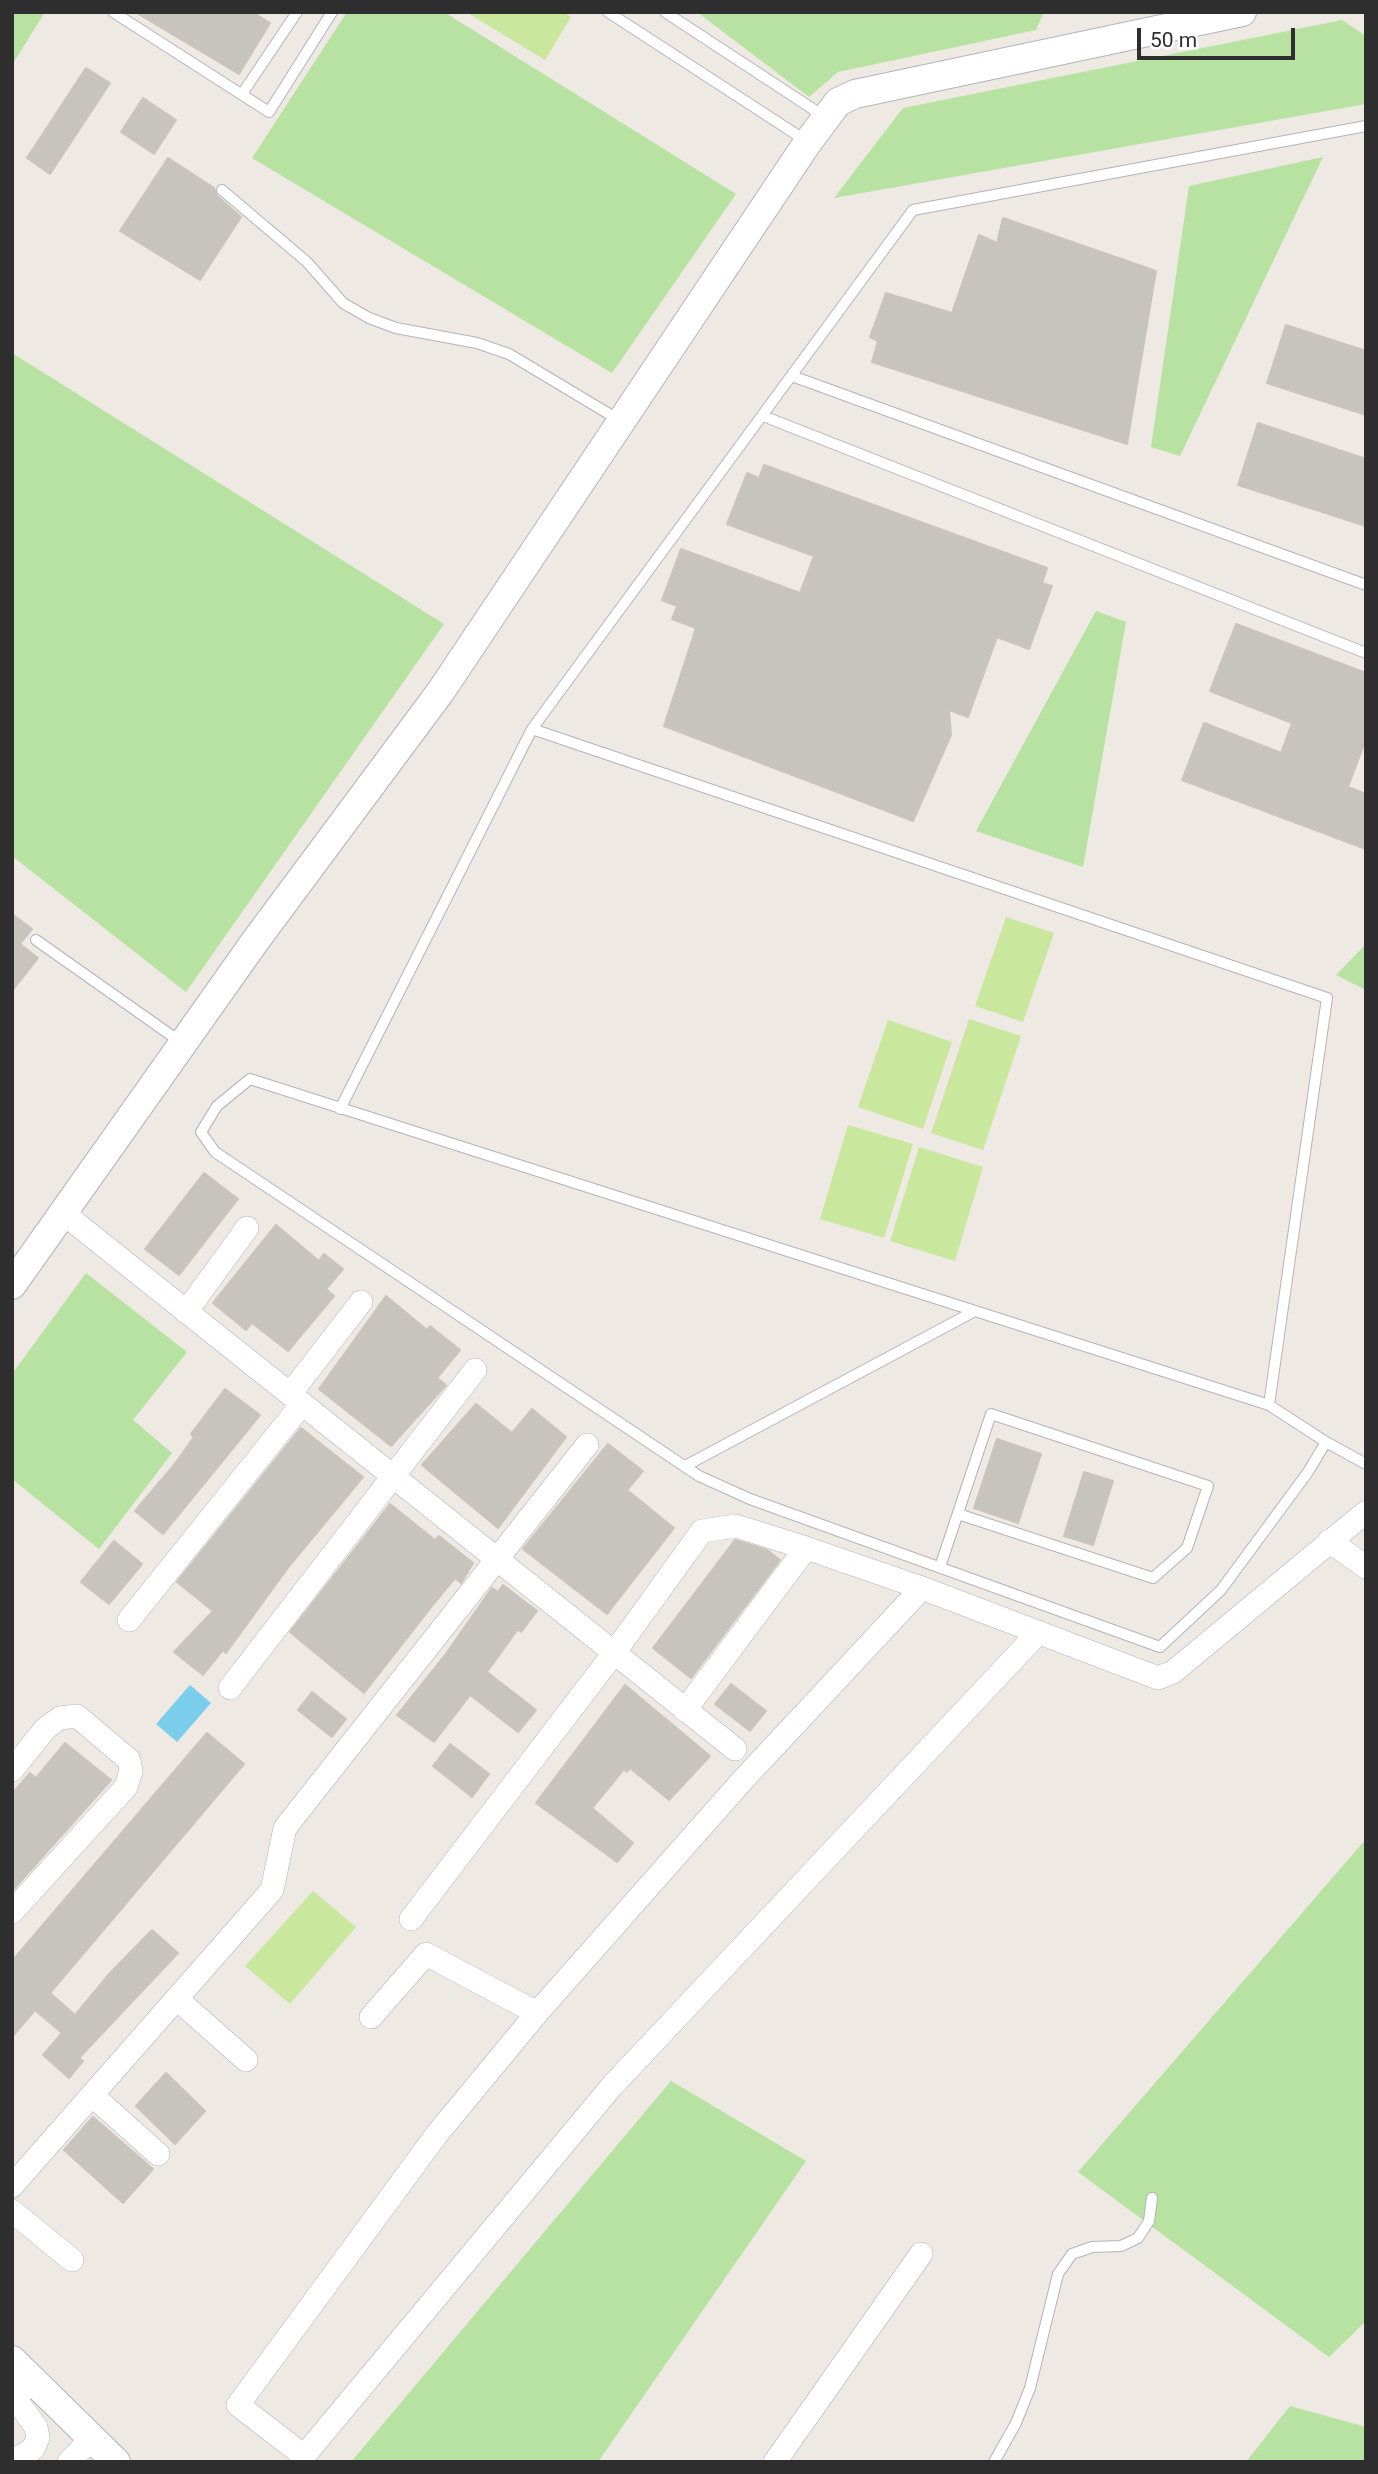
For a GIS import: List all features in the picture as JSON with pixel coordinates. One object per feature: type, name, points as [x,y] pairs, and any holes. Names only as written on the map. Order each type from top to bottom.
[{"type":"street","points":[[13,1283],[264,929],[441,691],[824,117],[838,102],[855,94],[1242,12]]},
{"type":"street","points":[[63,1213],[735,1749]]},
{"type":"street","points":[[186,1311],[247,1228]]},
{"type":"street","points":[[128,1620],[296,1399],[361,1301]]},
{"type":"street","points":[[230,1688],[475,1370]]},
{"type":"street","points":[[12,2186],[272,1890],[285,1828],[587,1445]]},
{"type":"street","points":[[411,1919],[614,1653],[702,1531],[736,1526],[806,1548],[922,1588],[1158,1678],[1173,1672],[1366,1512]]},
{"type":"street","points":[[1329,1541],[1366,1567]]},
{"type":"street","points":[[685,1710],[806,1548]]},
{"type":"street","points":[[922,1588],[741,1782],[537,2013],[437,2134],[238,2405],[304,2459],[612,2086],[1039,1632]]},
{"type":"street","points":[[12,1770],[46,1728],[60,1718],[76,1716],[129,1760],[131,1771],[126,1787],[12,1912]]},
{"type":"street","points":[[371,2017],[426,1954],[537,2013]]},
{"type":"street","points":[[177,1998],[246,2060]]},
{"type":"street","points":[[92,2095],[158,2154]]},
{"type":"street","points":[[12,2211],[72,2260]]},
{"type":"street","points":[[775,2462],[921,2254]]},
{"type":"street","points":[[18,2380],[116,2462]]},
{"type":"street","points":[[12,2461],[33,2449],[38,2438],[18,2380]]},
{"type":"street","points":[[69,2462],[90,2440]]},
{"type":"lane","points":[[113,12],[269,112],[332,12]]},
{"type":"lane","points":[[242,94],[297,12]]},
{"type":"lane","points":[[608,12],[808,142]]},
{"type":"lane","points":[[665,12],[824,117]]},
{"type":"lane","points":[[340,1109],[532,729],[913,210],[1366,126]]},
{"type":"lane","points":[[222,190],[307,262],[344,303],[360,313],[396,328],[477,343],[509,354],[621,421]]},
{"type":"lane","points":[[792,376],[1366,585]]},
{"type":"lane","points":[[764,416],[1366,653]]},
{"type":"lane","points":[[532,729],[1327,998],[1269,1405]]},
{"type":"lane","points":[[36,940],[183,1044]]},
{"type":"lane","points":[[1326,1442],[1308,1472],[1221,1590],[1160,1647],[750,1499],[685,1466],[215,1152],[201,1132],[217,1106],[250,1079],[1269,1405],[1366,1464]]},
{"type":"lane","points":[[685,1466],[973,1312]]},
{"type":"lane","points":[[940,1567],[991,1414],[1208,1486],[1187,1548],[1153,1578],[958,1514]]},
{"type":"lane","points":[[994,2462],[1016,2423],[1030,2388],[1058,2274],[1072,2254],[1092,2247],[1121,2246],[1138,2238],[1149,2221],[1152,2198]]},
{"type":"green space","points":[[12,12],[45,12],[12,65]]},
{"type":"green space","points":[[347,12],[444,12],[736,194],[612,373],[252,158]]},
{"type":"green space","points":[[466,12],[563,12],[571,17],[545,60]]},
{"type":"green space","points":[[697,12],[1044,12],[1036,30],[838,72],[809,97]]},
{"type":"green space","points":[[1342,20],[1366,36],[1366,104],[834,198],[903,108]]},
{"type":"green space","points":[[1323,157],[1180,456],[1151,447],[1189,186]]},
{"type":"green space","points":[[12,353],[444,624],[186,992],[12,856]]},
{"type":"green space","points":[[1096,611],[1126,622],[1083,867],[976,831]]},
{"type":"green space","points":[[1006,917],[1054,933],[1023,1022],[975,1006]]},
{"type":"green space","points":[[1366,944],[1366,990],[1336,975]]},
{"type":"green space","points":[[969,1019],[1021,1036],[983,1150],[931,1133]]},
{"type":"green space","points":[[888,1020],[952,1042],[923,1129],[858,1107]]},
{"type":"green space","points":[[848,1125],[913,1144],[884,1238],[820,1219]]},
{"type":"green space","points":[[919,1147],[983,1167],[955,1261],[890,1241]]},
{"type":"green space","points":[[86,1273],[187,1352],[133,1420],[172,1453],[99,1549],[12,1479],[12,1374]]},
{"type":"green space","points":[[1366,1839],[1366,2321],[1329,2357],[1078,2172]]},
{"type":"green space","points":[[313,1891],[356,1927],[290,2004],[245,1966]]},
{"type":"green space","points":[[671,2081],[806,2161],[598,2462],[351,2462]]},
{"type":"green space","points":[[1290,2406],[1366,2427],[1366,2462],[1246,2462]]},
{"type":"water","points":[[190,1685],[211,1703],[177,1742],[156,1724]]},
{"type":"building","points":[[135,12],[252,12],[270,23],[239,74]]},
{"type":"building","points":[[86,68],[110,83],[50,174],[27,158]]},
{"type":"building","points":[[143,98],[176,120],[154,154],[121,132]]},
{"type":"building","points":[[168,158],[214,188],[217,196],[241,217],[200,280],[120,231]]},
{"type":"building","points":[[1003,218],[1156,271],[1127,444],[872,362],[878,341],[870,337],[886,293],[952,313],[979,235],[997,243]]},
{"type":"building","points":[[1286,325],[1366,351],[1366,415],[1267,383]]},
{"type":"building","points":[[1258,423],[1366,459],[1366,526],[1238,485]]},
{"type":"building","points":[[764,465],[1047,568],[1042,583],[1052,586],[1029,649],[997,637],[968,717],[949,710],[951,735],[913,821],[664,726],[696,628],[672,619],[677,606],[662,600],[681,549],[800,593],[814,556],[727,524],[747,473],[759,478]]},
{"type":"building","points":[[1236,624],[1366,673],[1366,739],[1348,787],[1366,794],[1366,849],[1182,780],[1204,723],[1281,753],[1292,723],[1210,691]]},
{"type":"building","points":[[12,914],[32,929],[20,944],[38,958],[12,991]]},
{"type":"building","points":[[204,1173],[238,1199],[179,1275],[145,1249]]},
{"type":"building","points":[[276,1225],[319,1261],[324,1254],[343,1269],[326,1289],[334,1296],[288,1351],[252,1323],[246,1330],[213,1303]]},
{"type":"building","points":[[386,1296],[427,1330],[430,1326],[460,1350],[437,1378],[446,1385],[391,1446],[319,1389]]},
{"type":"building","points":[[225,1389],[260,1415],[163,1534],[135,1511],[174,1465],[194,1437],[191,1434]]},
{"type":"building","points":[[476,1404],[512,1433],[532,1409],[566,1437],[498,1528],[422,1465]]},
{"type":"building","points":[[301,1428],[363,1477],[290,1565],[226,1653],[223,1650],[203,1675],[174,1652],[213,1611],[177,1582]]},
{"type":"building","points":[[997,1439],[1041,1454],[1018,1523],[974,1508]]},
{"type":"building","points":[[608,1444],[643,1471],[627,1490],[674,1528],[607,1614],[523,1549]]},
{"type":"building","points":[[1084,1472],[1113,1481],[1093,1545],[1064,1536]]},
{"type":"building","points":[[390,1504],[435,1540],[439,1536],[473,1563],[461,1583],[455,1578],[364,1693],[290,1632]]},
{"type":"building","points":[[735,1540],[767,1550],[780,1560],[691,1678],[653,1648]]},
{"type":"building","points":[[114,1541],[142,1564],[109,1604],[81,1582]]},
{"type":"building","points":[[503,1585],[537,1611],[521,1632],[518,1629],[487,1672],[536,1710],[518,1732],[470,1695],[434,1742],[397,1715],[445,1655],[492,1588],[498,1592]]},
{"type":"building","points":[[731,1684],[766,1711],[750,1731],[715,1704]]},
{"type":"building","points":[[625,1685],[710,1756],[669,1800],[630,1768],[627,1772],[624,1769],[592,1808],[633,1843],[617,1862],[536,1803]]},
{"type":"building","points":[[312,1692],[346,1719],[332,1737],[298,1710]]},
{"type":"building","points":[[207,1733],[244,1764],[50,1993],[75,2015],[111,1972],[152,1930],[178,1953],[79,2058],[83,2061],[69,2078],[43,2055],[62,2033],[35,2010],[12,2037],[12,1961]]},
{"type":"building","points":[[65,1743],[111,1780],[12,1891],[12,1794],[30,1773],[36,1778]]},
{"type":"building","points":[[450,1744],[489,1774],[472,1797],[433,1766]]},
{"type":"building","points":[[166,2073],[205,2111],[175,2144],[136,2106]]},
{"type":"building","points":[[93,2117],[153,2169],[123,2203],[64,2150]]}]
